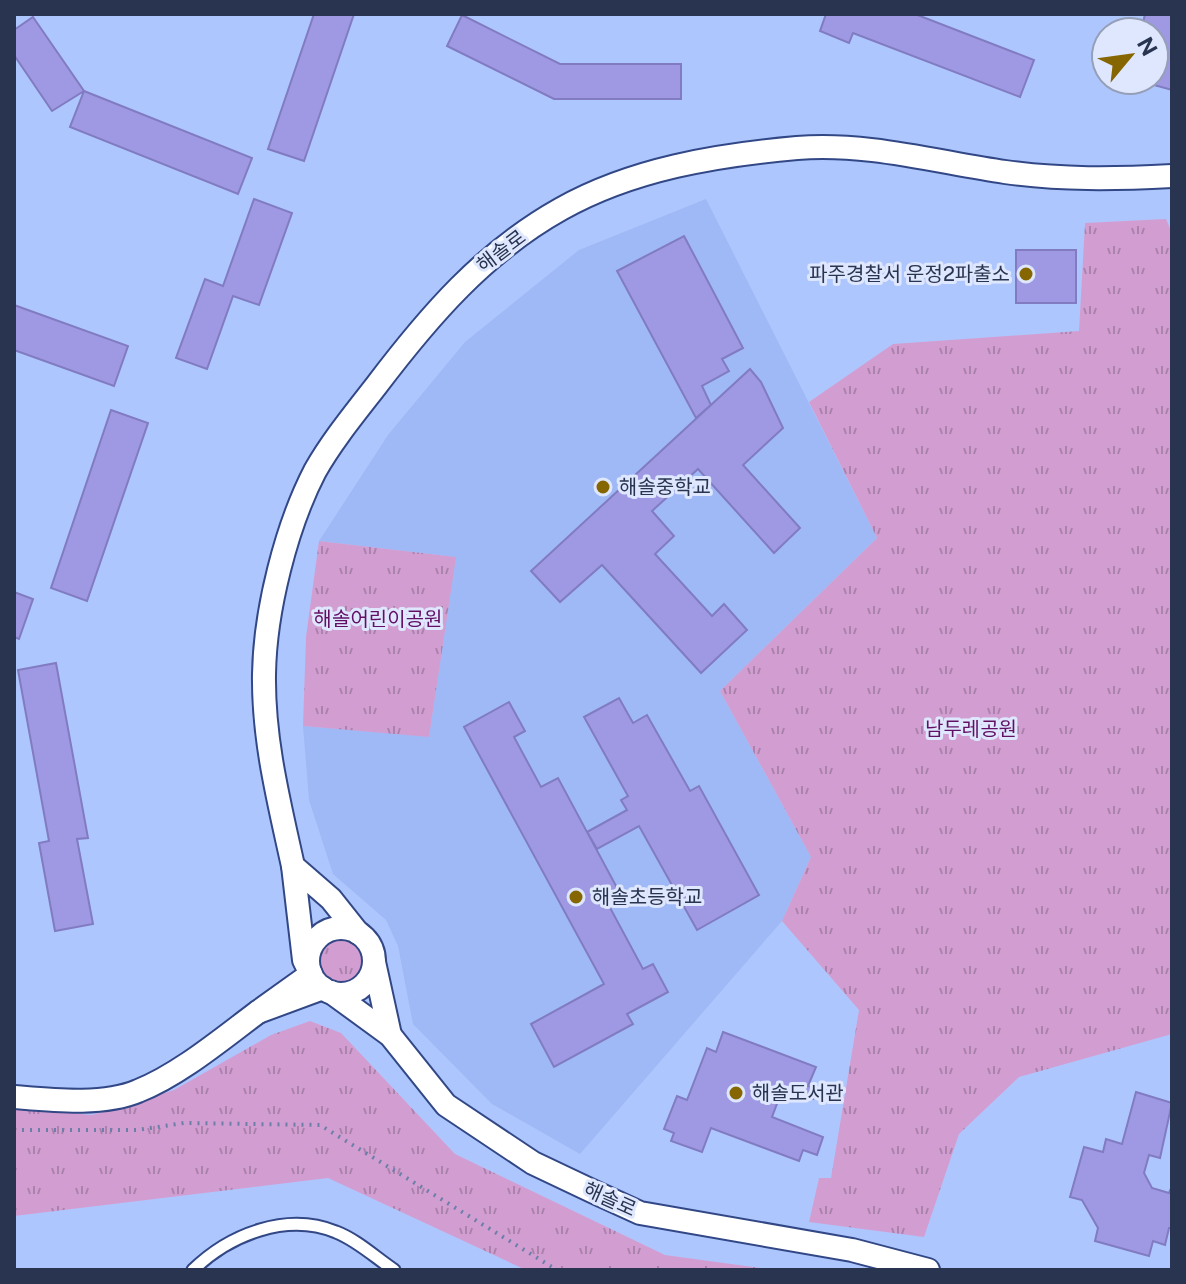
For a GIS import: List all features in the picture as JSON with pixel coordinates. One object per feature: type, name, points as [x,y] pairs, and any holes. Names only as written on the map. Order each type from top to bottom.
[{"type":"street","name":"해솔로","points":[[322,985],[304,960],[293,866],[267,746],[264,673],[268,629],[290,532],[315,472],[372,390],[429,318],[469,275],[511,241],[563,208],[616,185],[715,158],[801,148],[855,149],[1077,180],[1172,176]]},
{"type":"street","points":[[293,866],[331,899],[372,950],[390,1035]]},
{"type":"street","points":[[358,933],[337,928],[318,937],[308,955],[322,985],[390,1035]]},
{"type":"street","points":[[14,1097],[73,1102],[137,1092],[210,1048],[258,1012],[322,985],[347,993],[358,989],[372,972],[374,961]]},
{"type":"street","name":"해솔로","points":[[390,1035],[446,1105],[533,1163],[640,1213],[852,1250],[928,1270]]},
{"type":"lane","points":[[193,1270],[241,1237],[270,1227],[304,1223],[338,1233],[394,1270]]},
{"type":"path","points":[[14,1130],[137,1130],[184,1123],[320,1125],[557,1270]]},
{"type":"shaded area","points":[[706,199],[877,538],[720,691],[811,857],[782,921],[580,1154],[492,1104],[413,1024],[398,946],[386,920],[333,874],[309,800],[303,726],[429,736],[455,557],[319,541],[388,435],[465,342],[579,250]]},
{"type":"green space","name":"남두레공원","points":[[1166,219],[1172,233],[1172,1034],[1019,1077],[959,1134],[924,1237],[809,1222],[819,1178],[831,1178],[859,1010],[782,921],[811,857],[720,691],[877,538],[809,402],[893,344],[1079,331],[1085,223]]},
{"type":"green space","name":"해솔어린이공원","points":[[319,541],[456,557],[429,737],[303,726],[306,637]]},
{"type":"green space","points":[[341,937],[358,944],[365,961],[358,978],[341,985],[324,978],[317,961],[324,944]]},
{"type":"green space","points":[[310,1021],[341,1033],[455,1154],[665,1255],[774,1270],[526,1270],[328,1178],[14,1216],[14,1100],[45,1111],[92,1115],[174,1090],[271,1035]]},
{"type":"building","points":[[314,14],[354,14],[304,161],[268,149]]},
{"type":"building","points":[[826,14],[915,14],[1034,60],[1020,97],[853,33],[849,43],[820,31]]},
{"type":"building","points":[[1172,14],[1172,90],[1170,16],[1145,16]]},
{"type":"building","points":[[462,15],[560,64],[681,64],[681,99],[554,99],[447,46]]},
{"type":"building","points":[[33,17],[84,91],[52,111],[14,55],[14,30]]},
{"type":"building","points":[[84,91],[252,158],[238,194],[70,127]]},
{"type":"building","points":[[254,199],[292,213],[259,305],[233,296],[207,369],[176,358],[205,279],[223,286]]},
{"type":"building","points":[[684,236],[743,348],[722,359],[729,371],[702,386],[711,405],[696,418],[617,271]]},
{"type":"building","points":[[1016,250],[1076,250],[1076,303],[1016,303]]},
{"type":"building","points":[[14,305],[128,346],[114,386],[14,350]]},
{"type":"building","points":[[750,369],[761,382],[783,428],[743,465],[800,528],[774,553],[698,469],[652,511],[674,536],[655,554],[712,616],[724,604],[747,630],[701,673],[602,565],[560,602],[531,571]]},
{"type":"building","points":[[111,410],[148,423],[87,601],[51,588]]},
{"type":"building","points":[[14,592],[33,599],[19,639],[14,637]]},
{"type":"building","points":[[56,663],[88,838],[77,839],[93,924],[55,931],[39,843],[49,841],[18,670]]},
{"type":"building","points":[[619,698],[633,723],[647,715],[690,791],[699,786],[759,895],[697,930],[639,826],[597,849],[587,832],[627,810],[621,800],[628,796],[584,717]]},
{"type":"building","points":[[509,702],[525,731],[514,737],[541,787],[558,778],[622,897],[608,904],[643,969],[653,964],[668,992],[627,1014],[633,1024],[554,1067],[531,1024],[604,984],[464,727]]},
{"type":"building","name":"해솔도서관","points":[[723,1032],[816,1067],[808,1086],[817,1089],[813,1099],[783,1088],[772,1117],[823,1137],[817,1155],[803,1150],[799,1161],[711,1128],[702,1152],[671,1141],[674,1133],[664,1129],[677,1096],[687,1100],[707,1048],[716,1052]]},
{"type":"building","points":[[1136,1092],[1172,1103],[1160,1158],[1149,1155],[1144,1173],[1152,1188],[1169,1193],[1172,1186],[1172,1228],[1169,1228],[1165,1245],[1153,1241],[1149,1256],[1095,1241],[1098,1228],[1082,1200],[1070,1197],[1084,1147],[1103,1152],[1106,1139],[1122,1144]]},
{"type":"place","name":"파주경찰서 운정2파출소","points":[[1026,274]]},
{"type":"place","name":"해솔중학교","points":[[603,487]]},
{"type":"place","name":"해솔초등학교","points":[[576,897]]},
{"type":"place","name":"해솔도서관","points":[[736,1093]]}]
